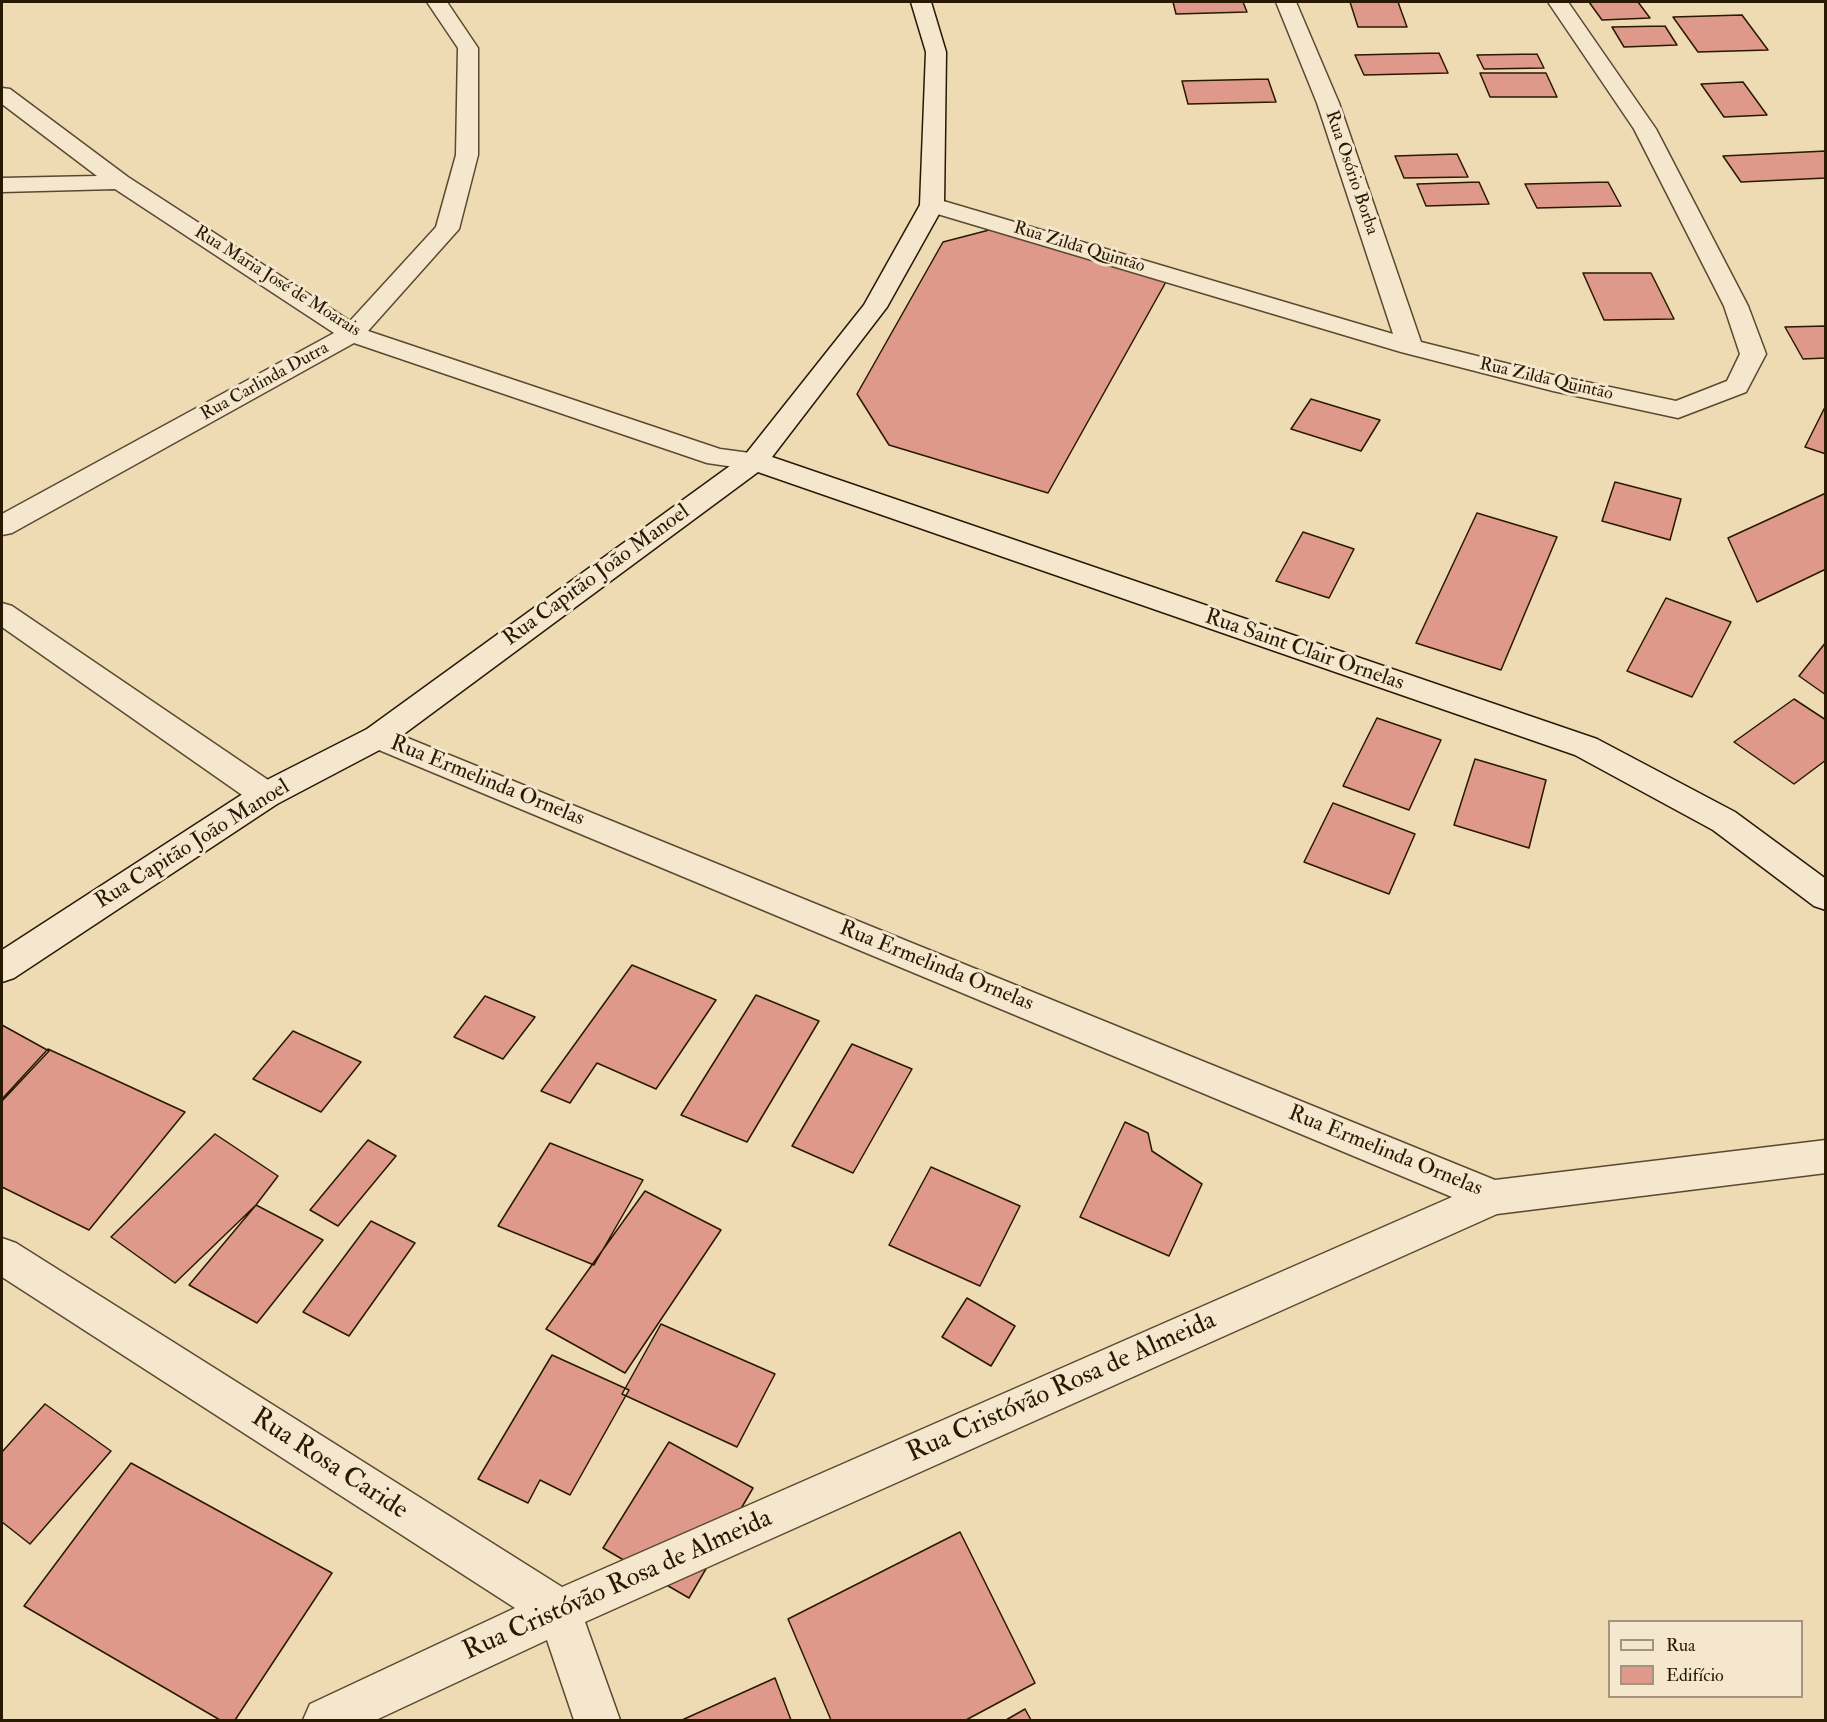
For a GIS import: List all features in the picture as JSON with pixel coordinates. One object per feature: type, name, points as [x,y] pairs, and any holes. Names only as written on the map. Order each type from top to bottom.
[{"type":"street","name":"Rua Carlinda Dutra","points":[[2,526],[352,334],[447,229],[467,155],[468,48],[437,2]]},
{"type":"street","name":"Rua Capitão João Manoel","points":[[2,968],[266,795],[378,737],[755,461],[875,307],[932,205],[936,51],[921,2]]},
{"type":"street","name":"Rua Osório Borba","points":[[1286,2],[1328,103],[1410,347]]},
{"type":"street","name":"Rua Zilda Quintão","points":[[932,205],[1410,347],[1553,383],[1678,410],[1737,386],[1753,354],[1736,306],[1645,129],[1558,2]]},
{"type":"street","name":"Rua Maria José de Moarais","points":[[2,94],[120,182],[352,334],[717,457],[755,461]]},
{"type":"street","points":[[2,185],[120,182]]},
{"type":"street","name":"Rua Saint Clair Ornelas","points":[[755,461],[1586,747],[1724,821],[1826,897]]},
{"type":"street","points":[[2,613],[266,795]]},
{"type":"street","name":"Rua Ermelinda Ornelas","points":[[378,737],[1494,1197]]},
{"type":"street","name":"Rua Cristóvão Rosa de Almeida","points":[[326,1720],[559,1611],[1494,1197],[1826,1156]]},
{"type":"street","name":"Rua Rosa Caride","points":[[2,1256],[559,1611]]},
{"type":"street","points":[[559,1611],[597,1720]]},
{"type":"building","points":[[1173,2],[1243,2],[1247,12],[1176,14]]},
{"type":"building","points":[[1350,2],[1398,2],[1407,27],[1358,27]]},
{"type":"building","points":[[1589,2],[1638,2],[1650,18],[1602,20]]},
{"type":"building","points":[[1742,15],[1768,50],[1698,52],[1673,17]]},
{"type":"building","points":[[1665,26],[1677,45],[1624,47],[1612,27]]},
{"type":"building","points":[[1439,53],[1448,73],[1364,75],[1355,55]]},
{"type":"building","points":[[1537,54],[1544,68],[1484,69],[1477,55]]},
{"type":"building","points":[[1480,73],[1546,73],[1557,97],[1490,97]]},
{"type":"building","points":[[1268,79],[1276,102],[1188,104],[1182,81]]},
{"type":"building","points":[[1743,82],[1767,115],[1724,117],[1701,84]]},
{"type":"building","points":[[1826,151],[1826,178],[1741,182],[1723,156]]},
{"type":"building","points":[[1457,154],[1468,177],[1404,178],[1395,156]]},
{"type":"building","points":[[1479,182],[1489,204],[1426,206],[1417,184]]},
{"type":"building","points":[[1608,182],[1621,206],[1537,208],[1525,184]]},
{"type":"building","points":[[993,229],[1167,280],[1048,493],[889,445],[857,394],[943,242]]},
{"type":"building","points":[[1583,273],[1651,273],[1674,319],[1604,320]]},
{"type":"building","points":[[1826,326],[1826,358],[1803,359],[1785,327]]},
{"type":"building","points":[[1311,399],[1380,420],[1361,451],[1291,429]]},
{"type":"building","points":[[1826,407],[1826,454],[1805,447]]},
{"type":"building","points":[[1615,482],[1681,499],[1670,540],[1602,521]]},
{"type":"building","points":[[1826,493],[1826,569],[1757,602],[1728,538]]},
{"type":"building","points":[[1477,513],[1557,537],[1501,670],[1416,643]]},
{"type":"building","points":[[1303,532],[1354,549],[1329,598],[1276,581]]},
{"type":"building","points":[[1666,598],[1731,622],[1692,697],[1627,671]]},
{"type":"building","points":[[1826,642],[1826,695],[1799,676]]},
{"type":"building","points":[[1794,699],[1826,720],[1826,760],[1794,784],[1734,742]]},
{"type":"building","points":[[1377,718],[1441,740],[1409,810],[1343,786]]},
{"type":"building","points":[[1475,759],[1546,780],[1529,848],[1454,825]]},
{"type":"building","points":[[1333,803],[1415,834],[1389,894],[1304,862]]},
{"type":"building","points":[[632,965],[716,1000],[656,1089],[597,1063],[570,1103],[541,1091]]},
{"type":"building","points":[[756,995],[819,1021],[747,1142],[681,1115]]},
{"type":"building","points":[[485,996],[535,1017],[503,1059],[454,1037]]},
{"type":"building","points":[[2,1025],[49,1051],[2,1101]]},
{"type":"building","points":[[293,1031],[361,1062],[321,1112],[253,1079]]},
{"type":"building","points":[[852,1044],[912,1069],[853,1173],[792,1146]]},
{"type":"building","points":[[48,1049],[185,1112],[89,1230],[2,1187],[2,1099]]},
{"type":"building","points":[[1125,1122],[1148,1133],[1152,1151],[1202,1184],[1169,1256],[1080,1217]]},
{"type":"building","points":[[215,1134],[278,1176],[256,1205],[175,1283],[111,1237]]},
{"type":"building","points":[[368,1140],[396,1156],[338,1226],[310,1210]]},
{"type":"building","points":[[550,1143],[643,1180],[594,1265],[498,1226]]},
{"type":"building","points":[[931,1167],[1020,1206],[980,1286],[889,1245]]},
{"type":"building","points":[[645,1191],[721,1230],[625,1373],[546,1329]]},
{"type":"building","points":[[256,1205],[323,1240],[257,1323],[189,1285]]},
{"type":"building","points":[[371,1221],[415,1243],[349,1336],[303,1312]]},
{"type":"building","points":[[967,1298],[1015,1326],[991,1366],[942,1337]]},
{"type":"building","points":[[661,1324],[775,1374],[737,1447],[622,1394]]},
{"type":"building","points":[[552,1355],[629,1390],[570,1495],[540,1480],[528,1503],[478,1479]]},
{"type":"building","points":[[45,1404],[111,1451],[30,1544],[2,1522],[2,1452]]},
{"type":"building","points":[[669,1442],[753,1488],[689,1598],[603,1548]]},
{"type":"building","points":[[131,1463],[332,1573],[235,1720],[220,1720],[24,1606]]},
{"type":"building","points":[[960,1532],[1035,1683],[966,1720],[831,1720],[788,1619]]},
{"type":"building","points":[[775,1678],[791,1720],[682,1720]]},
{"type":"building","points":[[1025,1709],[1031,1720],[1006,1720]]}]
